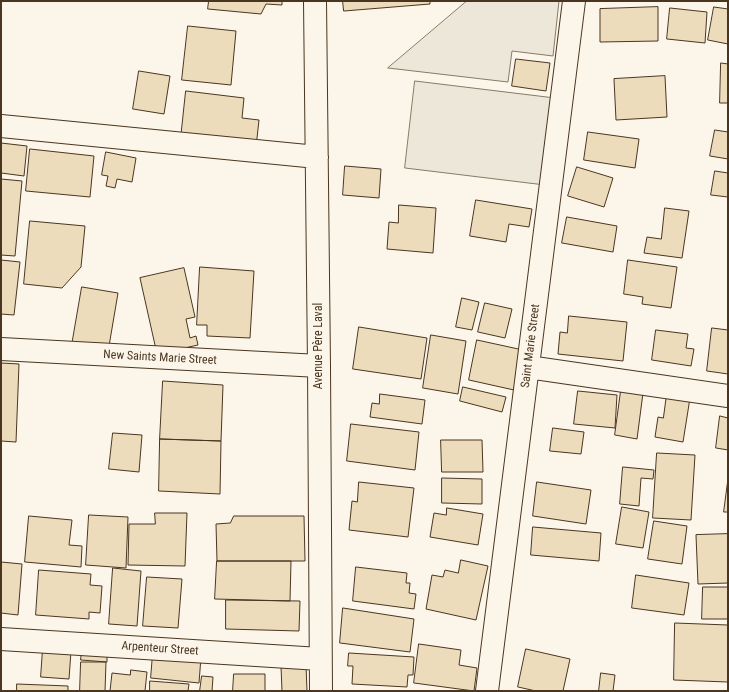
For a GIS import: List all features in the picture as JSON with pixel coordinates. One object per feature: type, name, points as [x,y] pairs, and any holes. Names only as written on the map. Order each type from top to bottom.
[{"type":"street","name":"Avenue Père Laval","points":[[315,1],[321,691]]},
{"type":"street","name":"Saint Marie Street","points":[[487,691],[574,1]]},
{"type":"street","points":[[1,126],[317,157]]},
{"type":"street","name":"New Saints Marie Street","points":[[1,350],[319,366]]},
{"type":"street","points":[[528,367],[728,396]]},
{"type":"street","name":"Arpenteur Street","points":[[1,639],[320,659]]},
{"type":"shaded area","points":[[467,1],[559,1],[553,56],[512,51],[508,82],[388,68]]},
{"type":"shaded area","points":[[415,81],[555,98],[545,185],[405,168]]},
{"type":"building","points":[[209,1],[282,1],[282,5],[266,4],[261,14],[208,9]]},
{"type":"building","points":[[343,1],[430,1],[430,4],[344,11]]},
{"type":"building","points":[[658,7],[658,41],[600,42],[600,9]]},
{"type":"building","points":[[714,7],[728,9],[728,44],[708,40]]},
{"type":"building","points":[[670,8],[707,12],[705,43],[667,39]]},
{"type":"building","points":[[188,26],[236,31],[231,85],[182,80]]},
{"type":"building","points":[[516,59],[550,63],[546,91],[512,86]]},
{"type":"building","points":[[721,63],[728,64],[728,103],[720,103]]},
{"type":"building","points":[[139,71],[170,76],[164,114],[133,109]]},
{"type":"building","points":[[665,76],[667,117],[616,120],[614,79]]},
{"type":"building","points":[[186,91],[244,98],[242,118],[259,120],[256,147],[181,138]]},
{"type":"building","points":[[715,130],[728,132],[728,159],[710,156]]},
{"type":"building","points":[[588,132],[639,139],[635,168],[584,160]]},
{"type":"building","points":[[1,143],[27,146],[24,176],[1,173]]},
{"type":"building","points":[[30,149],[94,156],[90,197],[26,191]]},
{"type":"building","points":[[106,152],[136,158],[132,182],[117,179],[115,188],[106,186],[108,176],[102,175]]},
{"type":"building","points":[[345,166],[381,169],[379,198],[343,195]]},
{"type":"building","points":[[577,167],[613,178],[604,207],[568,196]]},
{"type":"building","points":[[715,171],[728,173],[728,197],[711,195]]},
{"type":"building","points":[[1,179],[22,181],[15,256],[1,255]]},
{"type":"building","points":[[476,200],[532,209],[529,227],[509,224],[506,242],[470,236]]},
{"type":"building","points":[[399,205],[436,208],[433,253],[387,249],[389,222],[398,223]]},
{"type":"building","points":[[665,208],[689,211],[682,258],[644,253],[647,237],[661,239]]},
{"type":"building","points":[[567,217],[617,226],[613,252],[562,243]]},
{"type":"building","points":[[30,221],[85,226],[81,267],[62,288],[24,284]]},
{"type":"building","points":[[1,260],[20,262],[14,315],[1,314]]},
{"type":"building","points":[[628,260],[677,267],[671,308],[642,304],[643,297],[624,294]]},
{"type":"building","points":[[200,267],[254,271],[250,338],[207,336],[207,325],[197,325]]},
{"type":"building","points":[[184,268],[195,317],[186,319],[190,338],[196,336],[198,345],[157,354],[140,278]]},
{"type":"building","points":[[82,287],[118,293],[108,352],[72,345]]},
{"type":"building","points":[[462,298],[479,302],[472,330],[456,327]]},
{"type":"building","points":[[485,303],[512,309],[505,338],[478,332]]},
{"type":"building","points":[[569,316],[627,322],[623,361],[558,354],[560,332],[567,333]]},
{"type":"building","points":[[359,327],[427,338],[421,379],[353,369]]},
{"type":"building","points":[[712,328],[728,330],[728,374],[707,371]]},
{"type":"building","points":[[656,330],[688,334],[686,348],[694,349],[691,366],[652,360]]},
{"type":"building","points":[[431,335],[466,341],[458,394],[423,388]]},
{"type":"building","points":[[477,340],[523,350],[514,390],[469,380]]},
{"type":"building","points":[[1,363],[19,364],[16,442],[1,441]]},
{"type":"building","points":[[163,381],[223,385],[221,441],[160,439]]},
{"type":"building","points":[[463,387],[506,397],[502,412],[460,401]]},
{"type":"building","points":[[578,391],[617,395],[615,428],[574,424]]},
{"type":"building","points":[[621,391],[643,393],[637,439],[615,435]]},
{"type":"building","points":[[380,394],[425,400],[422,424],[370,417],[372,403],[379,404]]},
{"type":"building","points":[[667,394],[690,398],[683,442],[655,437],[658,417],[663,418]]},
{"type":"building","points":[[720,416],[728,418],[728,450],[716,448]]},
{"type":"building","points":[[351,424],[419,432],[415,470],[347,461]]},
{"type":"building","points":[[553,428],[584,432],[581,454],[550,451]]},
{"type":"building","points":[[113,433],[142,435],[139,472],[109,469]]},
{"type":"building","points":[[160,439],[221,441],[220,494],[159,491]]},
{"type":"building","points":[[441,440],[482,440],[483,472],[442,472]]},
{"type":"building","points":[[657,453],[695,455],[691,520],[653,518]]},
{"type":"building","points":[[623,467],[654,470],[653,479],[641,478],[639,506],[620,504]]},
{"type":"building","points":[[442,478],[482,479],[482,504],[442,503]]},
{"type":"building","points":[[728,479],[728,512],[724,512]]},
{"type":"building","points":[[359,482],[414,488],[408,537],[349,530],[352,501],[357,502]]},
{"type":"building","points":[[537,482],[591,490],[586,524],[533,516]]},
{"type":"building","points":[[622,507],[649,512],[643,548],[616,544]]},
{"type":"building","points":[[447,508],[483,514],[478,545],[430,537],[434,513],[446,515]]},
{"type":"building","points":[[155,513],[187,513],[185,566],[128,565],[129,524],[155,524]]},
{"type":"building","points":[[89,515],[128,517],[126,568],[86,565]]},
{"type":"building","points":[[29,516],[72,520],[69,545],[82,546],[81,567],[25,562]]},
{"type":"building","points":[[234,516],[304,516],[305,561],[217,561],[216,524],[230,523]]},
{"type":"building","points":[[654,521],[687,526],[682,564],[648,559]]},
{"type":"building","points":[[533,527],[601,533],[599,561],[531,555]]},
{"type":"building","points":[[728,534],[728,583],[698,584],[696,535]]},
{"type":"building","points":[[461,560],[488,566],[476,620],[426,609],[432,575],[443,577],[445,570],[458,573]]},
{"type":"building","points":[[217,561],[291,561],[290,601],[215,599]]},
{"type":"building","points":[[1,562],[22,564],[18,615],[1,613]]},
{"type":"building","points":[[356,567],[407,573],[406,583],[410,583],[409,593],[416,594],[414,609],[353,601]]},
{"type":"building","points":[[113,568],[141,571],[137,626],[109,624]]},
{"type":"building","points":[[39,570],[91,574],[90,585],[102,586],[100,613],[89,612],[89,619],[36,615]]},
{"type":"building","points":[[636,575],[689,583],[684,615],[632,608]]},
{"type":"building","points":[[147,577],[182,579],[178,628],[143,626]]},
{"type":"building","points":[[703,587],[728,587],[728,619],[702,619]]},
{"type":"building","points":[[226,600],[300,601],[299,631],[226,629]]},
{"type":"building","points":[[343,608],[414,619],[410,652],[340,643]]},
{"type":"building","points":[[675,623],[728,625],[728,682],[674,680]]},
{"type":"building","points":[[419,644],[461,650],[459,665],[477,668],[474,691],[414,683]]},
{"type":"building","points":[[43,648],[71,651],[69,679],[41,677]]},
{"type":"building","points":[[82,648],[107,650],[107,662],[81,660]]},
{"type":"building","points":[[526,649],[570,659],[563,691],[536,691],[518,687]]},
{"type":"building","points":[[153,653],[201,657],[199,683],[151,678]]},
{"type":"building","points":[[349,653],[414,657],[413,675],[408,675],[407,687],[352,684],[353,666],[348,666]]},
{"type":"building","points":[[81,662],[106,662],[105,691],[80,691]]},
{"type":"building","points":[[306,665],[307,691],[282,691],[281,666]]},
{"type":"building","points":[[131,670],[147,672],[145,691],[110,691],[112,673],[130,675]]},
{"type":"building","points":[[601,673],[615,675],[613,691],[599,691]]},
{"type":"building","points":[[234,674],[265,674],[265,691],[233,691]]},
{"type":"building","points":[[202,676],[213,677],[212,691],[200,691]]},
{"type":"building","points":[[150,681],[189,684],[188,691],[150,691]]},
{"type":"building","points":[[17,684],[68,686],[68,691],[17,691]]}]
